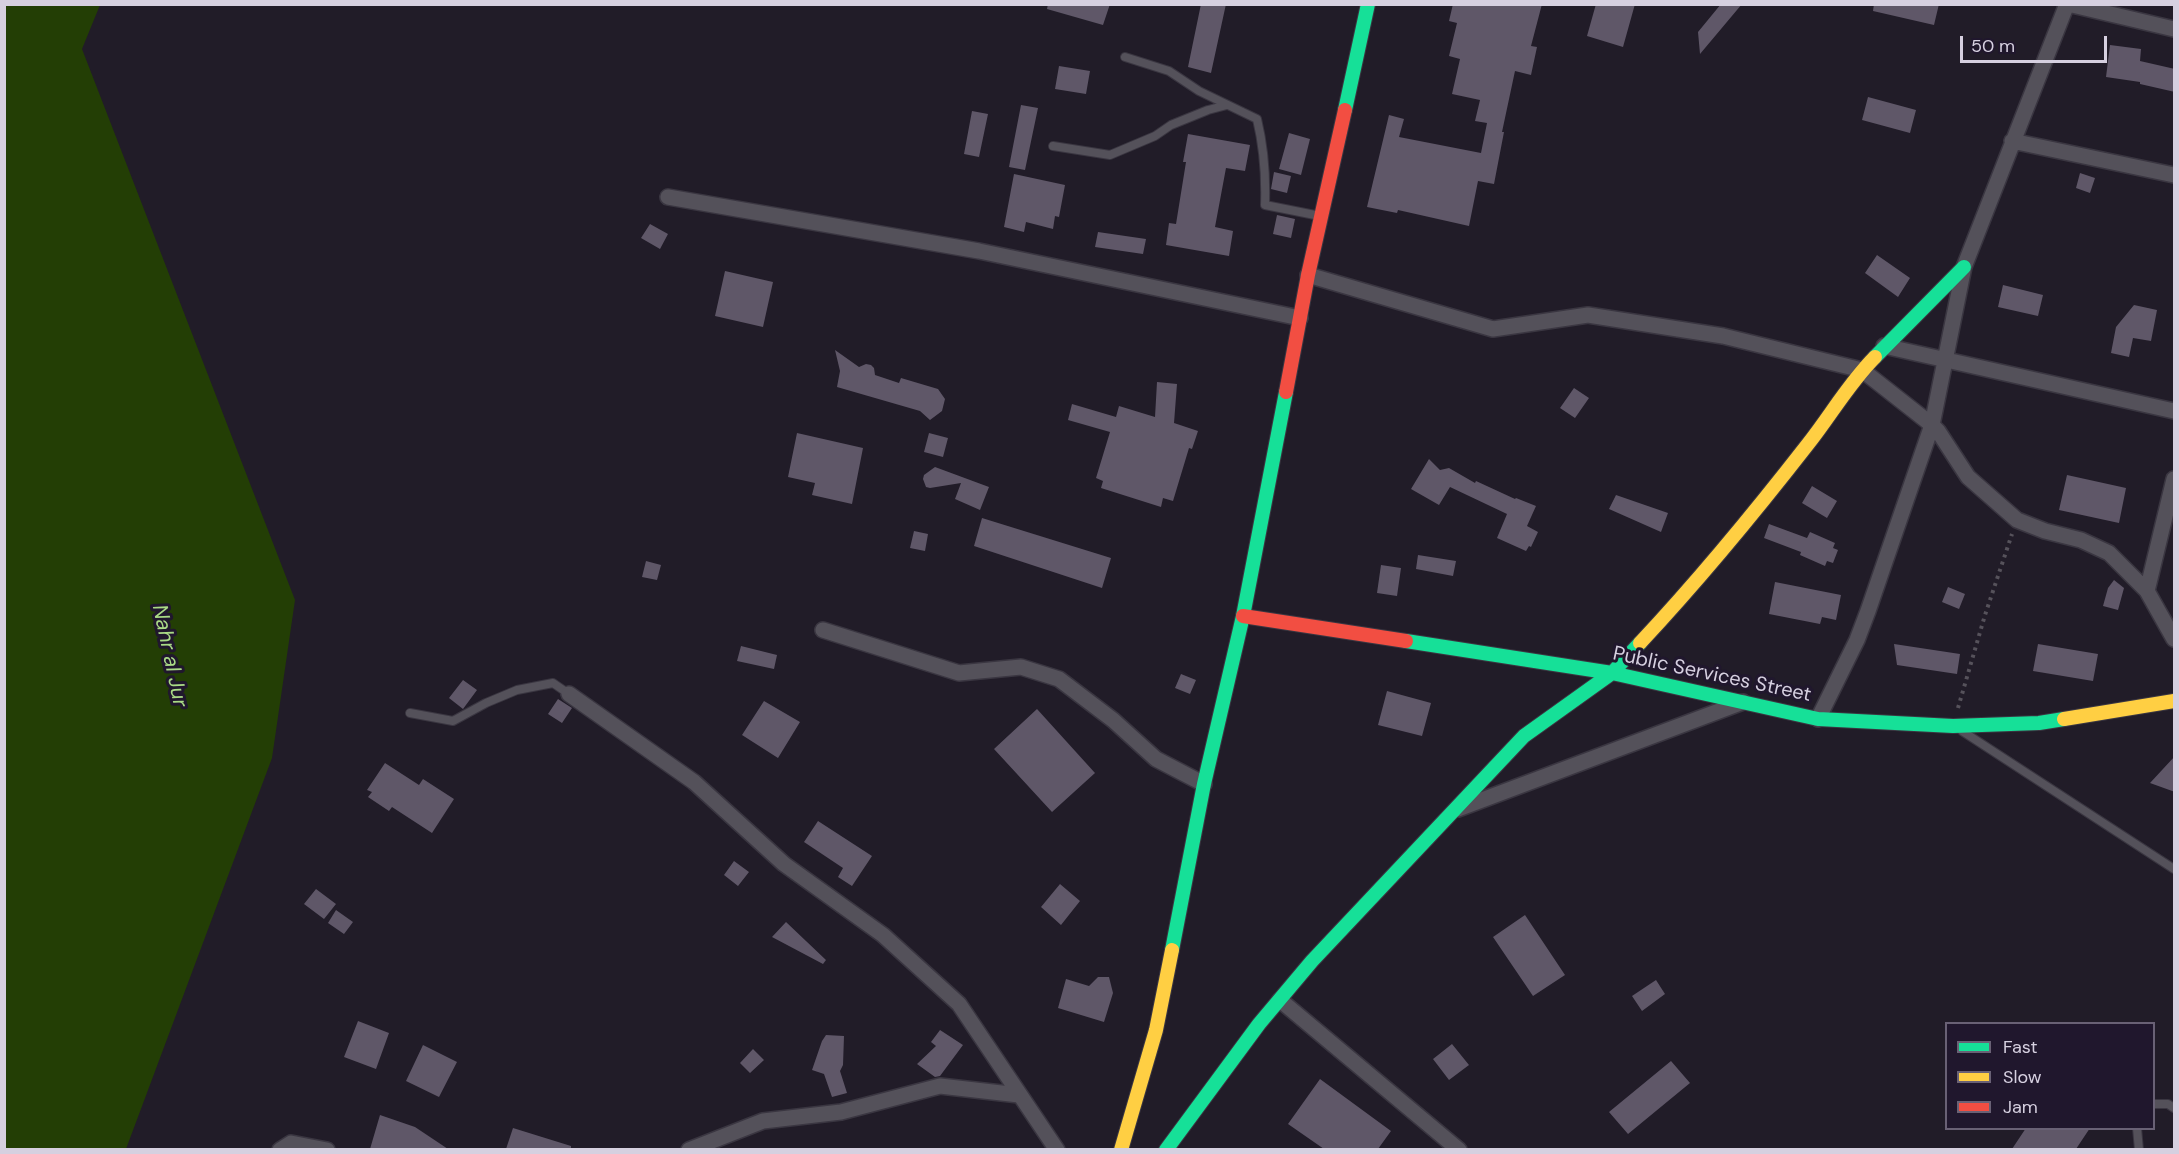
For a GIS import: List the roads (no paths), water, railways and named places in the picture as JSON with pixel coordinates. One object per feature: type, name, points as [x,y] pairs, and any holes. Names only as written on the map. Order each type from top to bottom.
[{"type":"street","points":[[1120,1149],[1156,1030],[1204,784],[1243,616],[1308,275],[1368,4]]},
{"type":"street","points":[[1818,719],[1857,640],[1868,611],[1932,425],[1964,267],[2068,4],[2175,29]]},
{"type":"street","points":[[2013,141],[2175,175]]},
{"type":"street","points":[[668,198],[979,251],[1300,318]]},
{"type":"street","points":[[1166,1149],[1259,1024],[1312,961],[1524,736],[1612,673],[1668,613],[1809,443],[1862,370],[1964,267]]},
{"type":"street","points":[[1308,275],[1493,329],[1588,315],[1723,336],[1862,370],[1932,425],[1968,477],[2017,520],[2045,531],[2081,540],[2109,553],[2147,591],[2175,639]]},
{"type":"street","points":[[1884,346],[2175,411]]},
{"type":"street","points":[[2147,591],[2175,479]]},
{"type":"street","name":"Public Services Street","points":[[1243,616],[1612,673],[1818,719],[1953,726],[2039,723],[2175,701]]},
{"type":"street","points":[[823,630],[959,673],[1021,667],[1059,679],[1113,720],[1156,759],[1204,784]]},
{"type":"street","points":[[569,694],[694,782],[784,864],[883,935],[959,1004],[1057,1149]]},
{"type":"street","points":[[1452,811],[1743,702]]},
{"type":"street","points":[[1280,1000],[1459,1149]]},
{"type":"street","points":[[689,1149],[763,1121],[841,1112],[940,1086],[1019,1095]]},
{"type":"street","points":[[280,1149],[291,1143],[327,1149]]},
{"type":"lane","points":[[1125,57],[1170,71],[1227,105],[1257,119],[1266,175],[1265,205],[1322,216]]},
{"type":"lane","points":[[1053,146],[1110,155],[1155,136],[1171,125],[1227,105]]},
{"type":"lane","points":[[410,713],[453,722],[517,690],[553,683],[569,694]]},
{"type":"lane","points":[[1953,726],[2175,869]]},
{"type":"lane","points":[[2155,1104],[2168,1104],[2175,1108]]},
{"type":"lane","points":[[2137,1130],[2139,1149]]},
{"type":"water","name":"Nahr al Jur","points":[[5,4],[100,5],[82,49],[295,600],[272,758],[126,1149],[5,1149]]}]
